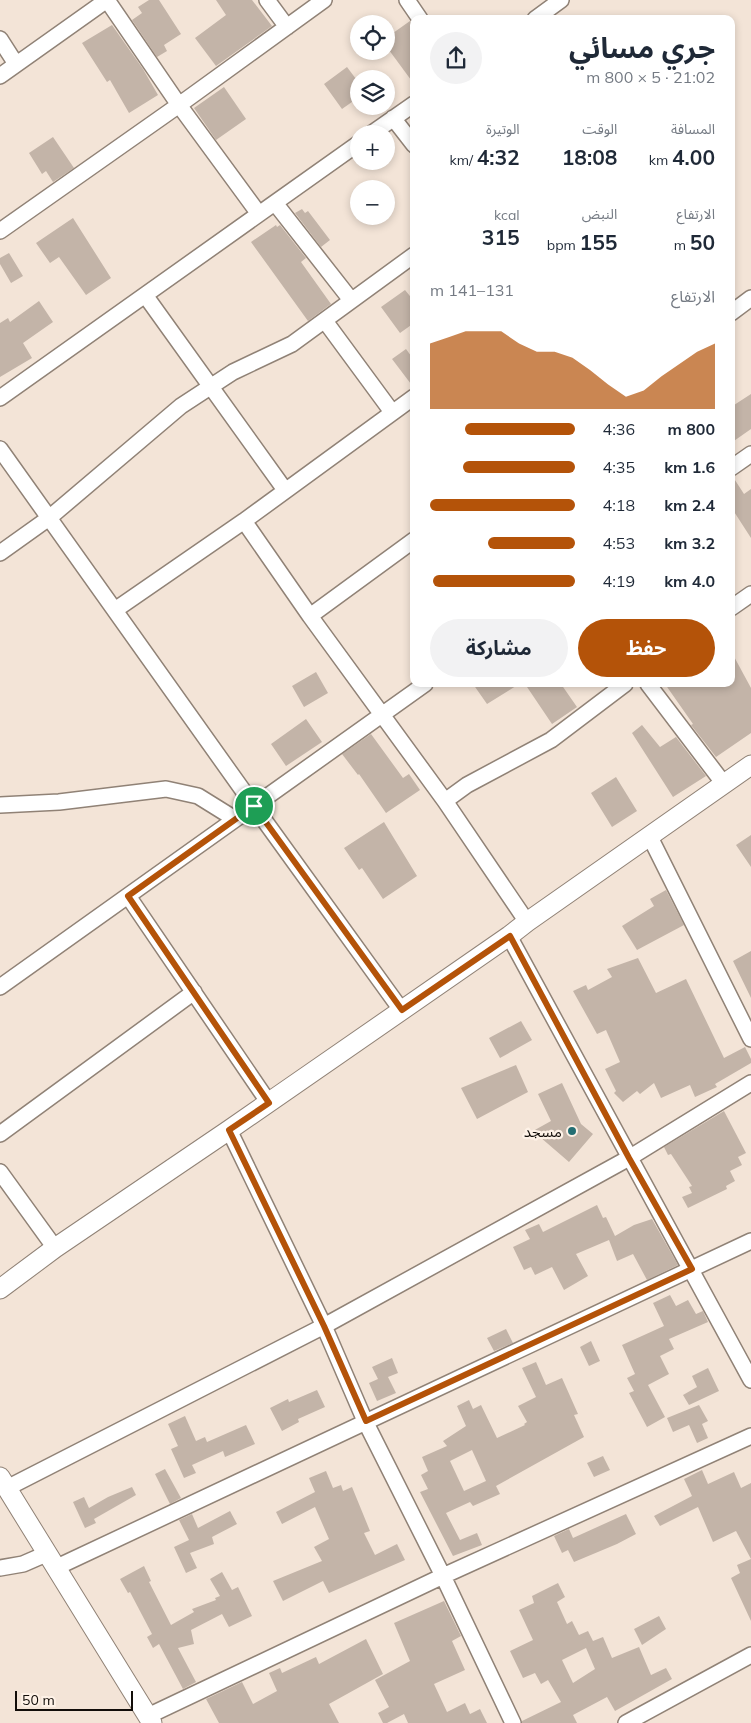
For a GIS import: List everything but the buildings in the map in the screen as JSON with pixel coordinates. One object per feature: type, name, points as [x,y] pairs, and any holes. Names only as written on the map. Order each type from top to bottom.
[{"type":"street","points":[[0,76],[107,0],[179,105],[259,214]]},
{"type":"street","points":[[267,0],[287,27]]},
{"type":"street","points":[[0,231],[324,0]]},
{"type":"street","points":[[407,0],[417,15]]},
{"type":"street","points":[[540,15],[561,0]]},
{"type":"street","points":[[0,40],[16,64]]},
{"type":"street","points":[[383,125],[410,107]]},
{"type":"street","points":[[393,118],[410,140]]},
{"type":"street","points":[[0,398],[350,149]]},
{"type":"street","points":[[275,203],[351,300]]},
{"type":"street","points":[[0,553],[49,518],[162,421],[210,386],[233,372],[284,349],[410,258]]},
{"type":"street","points":[[145,295],[285,490]]},
{"type":"street","points":[[735,307],[751,298]]},
{"type":"street","points":[[325,321],[392,412]]},
{"type":"street","points":[[115,610],[244,521],[410,400]]},
{"type":"street","points":[[0,449],[402,1010]]},
{"type":"street","points":[[735,465],[751,454]]},
{"type":"street","points":[[244,521],[310,616],[445,801],[527,922]]},
{"type":"street","points":[[310,616],[410,543]]},
{"type":"street","points":[[735,605],[751,594]]},
{"type":"street","points":[[0,987],[421,687]]},
{"type":"street","points":[[445,801],[467,785],[551,740],[621,687]]},
{"type":"street","points":[[650,687],[724,784]]},
{"type":"street","points":[[0,1289],[56,1248],[510,936],[527,922],[751,765]]},
{"type":"street","points":[[0,805],[59,802],[166,788],[198,796],[235,819]]},
{"type":"street","points":[[650,837],[745,1012],[751,1039]]},
{"type":"street","points":[[128,896],[269,1103]]},
{"type":"street","points":[[510,936],[751,1380]]},
{"type":"street","points":[[0,1134],[194,992]]},
{"type":"street","points":[[751,1084],[629,1158],[324,1326],[3,1482],[50,1561],[150,1720],[443,1576],[751,1436]]},
{"type":"street","points":[[229,1130],[324,1326],[366,1421],[513,1723]]},
{"type":"street","points":[[0,1172],[56,1248]]},
{"type":"street","points":[[0,1568],[50,1561],[366,1421],[751,1241]]},
{"type":"street","points":[[626,1723],[751,1655]]},
{"type":"place","name":"مسجد","points":[[572,1131]]},
{"type":"route","points":[[254,806],[402,1010],[510,936],[629,1158],[692,1269],[366,1421],[324,1326],[229,1130],[269,1103],[128,896],[254,806]]}]
